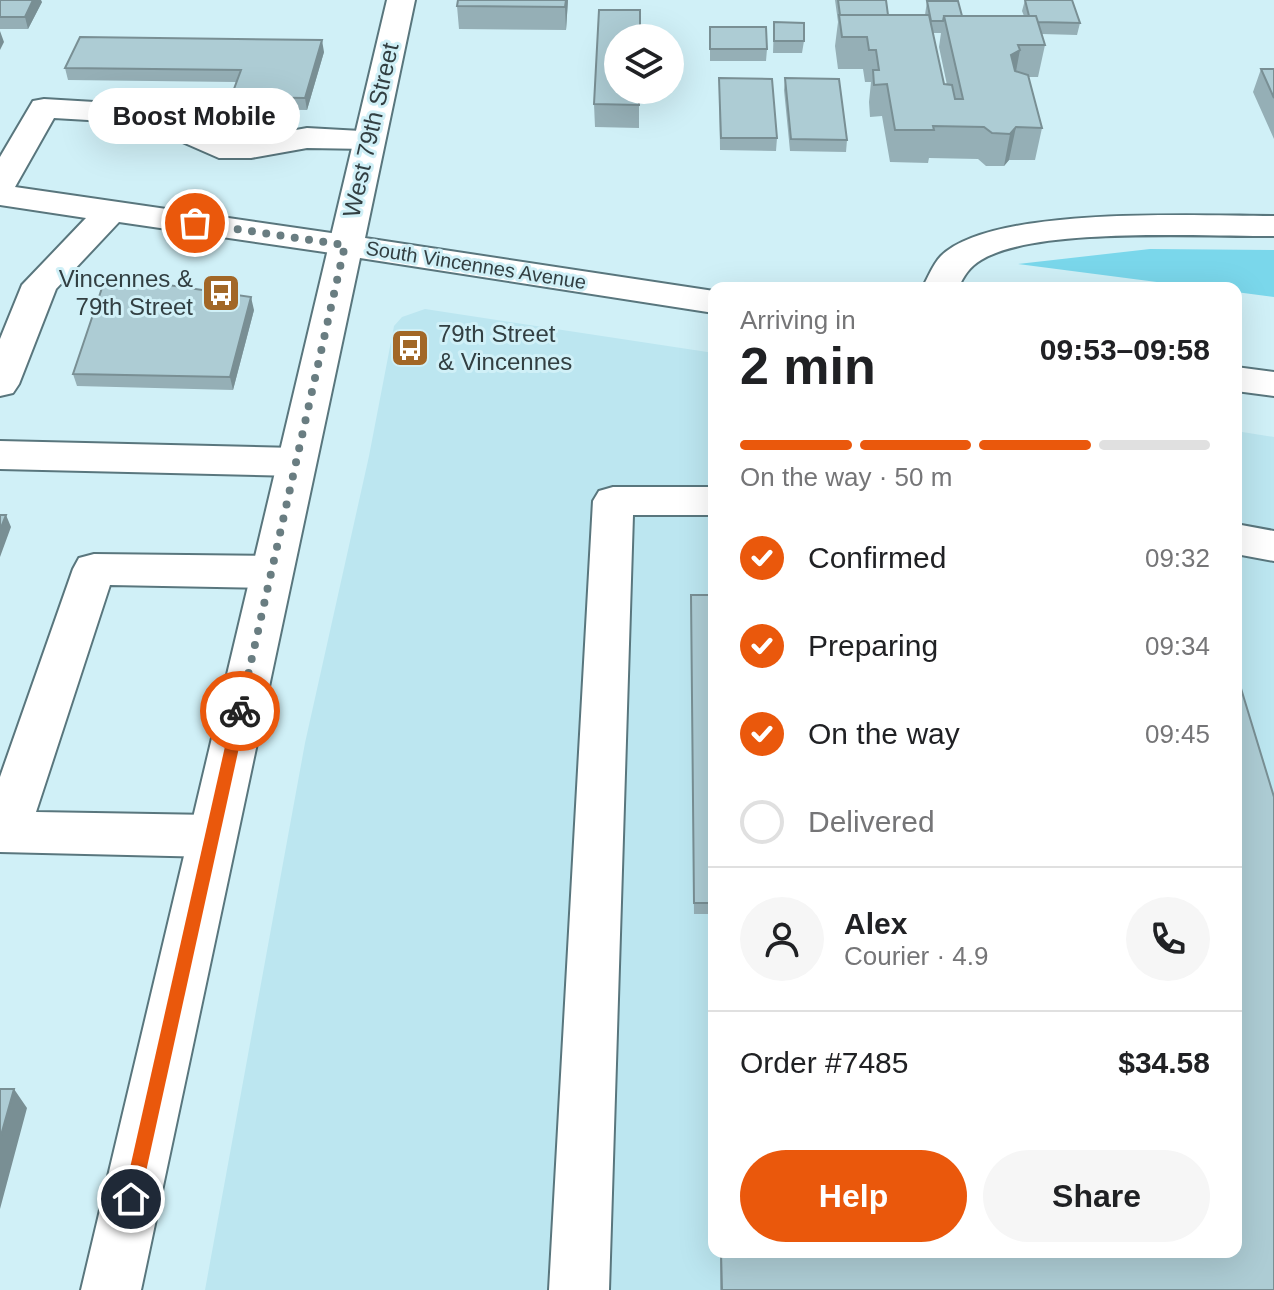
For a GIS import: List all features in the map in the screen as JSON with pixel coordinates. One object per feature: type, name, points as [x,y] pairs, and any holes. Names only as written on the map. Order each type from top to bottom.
[{"type":"main road","name":"West 79th Street","points":[[111,1290],[401,0]]},
{"type":"main road","points":[[0,185],[44,108],[145,114],[219,148],[251,148],[307,138],[368,139]]},
{"type":"main road","name":"South Vincennes Avenue","points":[[0,195],[708,301]]},
{"type":"main road","points":[[0,384],[40,285],[112,210]]},
{"type":"main road","points":[[943,282],[953,264],[971,251],[1015,237],[1082,227],[1274,226]]},
{"type":"main road","points":[[1242,380],[1274,384]]},
{"type":"main road","points":[[0,455],[296,462]]},
{"type":"main road","points":[[579,1290],[613,501],[708,501]]},
{"type":"main road","points":[[1242,540],[1274,546]]},
{"type":"main road","points":[[212,836],[2,832],[94,569],[271,572]]},
{"type":"shaded area","points":[[1150,249],[1274,250],[1274,297],[1242,293],[1242,282],[1157,282],[1018,264]]},
{"type":"shaded area","points":[[425,309],[708,352],[708,1258],[1242,1258],[1242,432],[1274,437],[1274,1290],[205,1290],[305,743],[369,456],[394,326],[402,317]]},
{"type":"building","points":[[0,0],[33,0],[25,17],[0,17]]},
{"type":"building","points":[[458,0],[566,0],[565,7],[457,6]]},
{"type":"building","points":[[838,0],[886,0],[888,15],[840,15]]},
{"type":"building","points":[[1025,0],[1072,0],[1080,23],[1038,22],[1036,16],[1029,16]]},
{"type":"building","points":[[927,1],[958,1],[962,16],[944,16],[943,21],[931,21]]},
{"type":"building","points":[[599,10],[640,10],[640,24],[604,24],[604,104],[639,105],[594,104]]},
{"type":"building","points":[[839,15],[929,15],[944,84],[952,85],[955,99],[963,99],[944,16],[1036,16],[1045,45],[1018,45],[1020,50],[1011,55],[1015,71],[1028,75],[1042,128],[1016,127],[1010,134],[992,133],[984,127],[933,126],[934,130],[895,130],[887,84],[874,85],[873,70],[879,70],[876,50],[869,50],[867,37],[842,37]]},
{"type":"building","points":[[774,22],[804,23],[804,41],[774,41]]},
{"type":"building","points":[[710,27],[766,27],[767,49],[710,49]]},
{"type":"building","points":[[80,37],[322,40],[305,98],[231,97],[241,70],[65,68]]},
{"type":"building","points":[[1261,69],[1274,69],[1274,98]]},
{"type":"building","points":[[719,78],[772,79],[777,138],[721,138]]},
{"type":"building","points":[[785,78],[839,79],[847,140],[791,139]]},
{"type":"building","points":[[106,276],[251,297],[230,377],[73,374]]},
{"type":"building","points":[[0,515],[6,515],[0,530]]},
{"type":"building","points":[[691,595],[708,595],[708,903],[694,903]]},
{"type":"building","points":[[1242,692],[1274,797],[1274,1290],[722,1290],[721,1258],[1242,1258]]},
{"type":"building","points":[[0,1089],[14,1089],[0,1139]]},
{"type":"way so far","points":[[195,223],[345,245],[240,711]]},
{"type":"place","name":"Boost Mobile","points":[[195,223]]},
{"type":"place","name":"Vincennes & 79th Street","points":[[221,293]]},
{"type":"place","name":"79th Street & Vincennes","points":[[410,348]]},
{"type":"route","points":[[131,1199],[240,711]]}]
